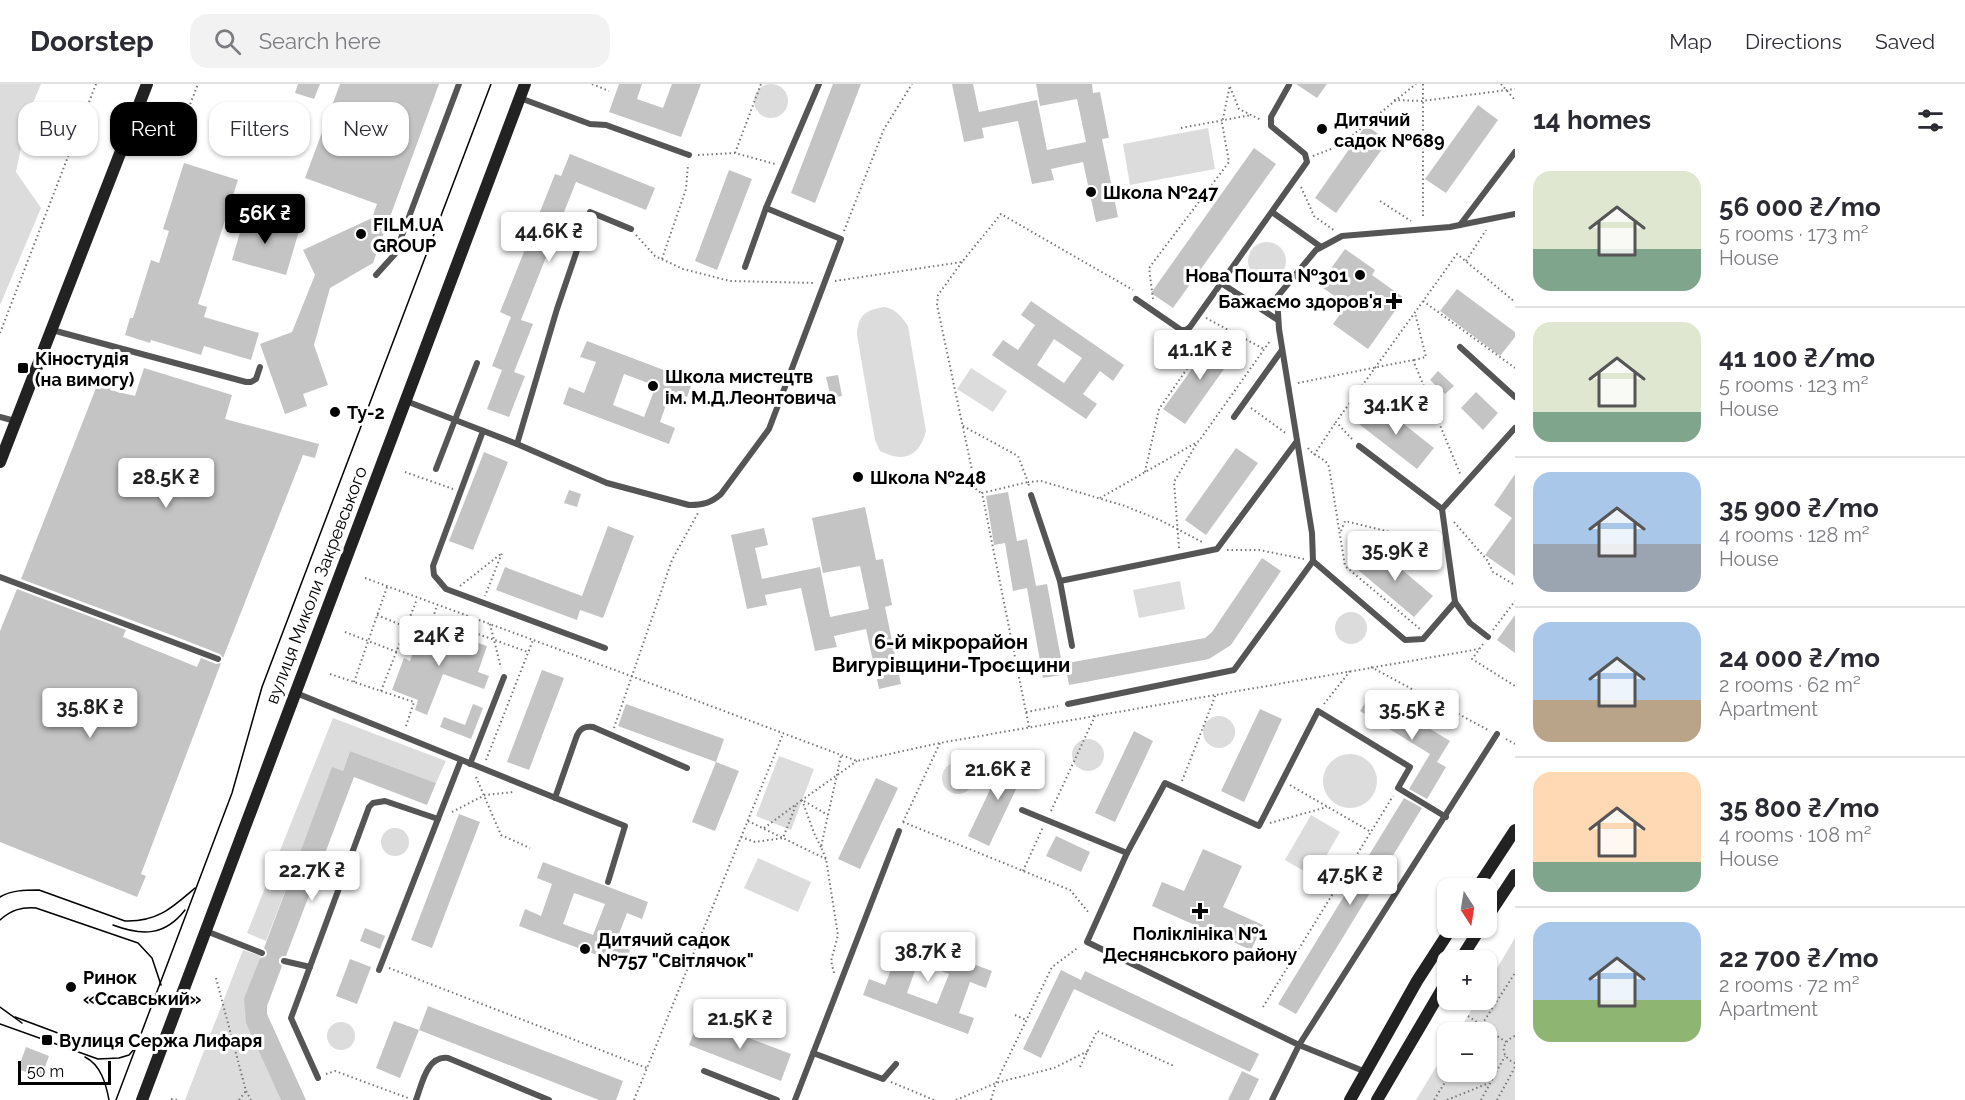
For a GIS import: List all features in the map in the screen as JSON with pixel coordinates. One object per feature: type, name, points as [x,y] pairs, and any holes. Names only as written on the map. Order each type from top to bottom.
[{"type":"street","points":[[0,462],[147,84]]},
{"type":"street","name":"вулиця Миколи Закревського","points":[[142,1100],[525,84]]},
{"type":"street","points":[[1484,878],[1515,830]]},
{"type":"street","points":[[1497,902],[1515,875]]},
{"type":"street","points":[[1350,1100],[1417,981],[1445,938]]},
{"type":"street","points":[[1377,1100],[1437,998]]},
{"type":"lane","points":[[376,275],[395,254],[459,84]]},
{"type":"lane","points":[[745,267],[766,208],[819,84]]},
{"type":"lane","points":[[1140,297],[1184,331],[1190,327],[1305,166],[1307,158],[1305,154],[1271,126],[1271,117],[1289,85]]},
{"type":"lane","points":[[520,97],[590,124],[606,125],[689,155]]},
{"type":"lane","points":[[1459,225],[1515,152]]},
{"type":"lane","points":[[405,400],[517,444],[607,483],[689,505],[702,505],[713,501],[721,494],[769,429],[841,239],[766,208]]},
{"type":"lane","points":[[517,444],[557,309],[590,212],[631,229]]},
{"type":"lane","points":[[1272,212],[1321,247]]},
{"type":"lane","points":[[1068,704],[1234,670],[1312,561],[1312,532],[1282,351],[1277,297],[1316,250],[1342,236],[1423,230],[1492,220],[1515,214]]},
{"type":"lane","points":[[1221,283],[1278,320]]},
{"type":"lane","points":[[51,330],[246,382],[256,379],[260,367]]},
{"type":"lane","points":[[1460,348],[1515,397]]},
{"type":"lane","points":[[1234,417],[1282,351]]},
{"type":"lane","points":[[436,469],[477,363]]},
{"type":"lane","points":[[0,417],[16,422]]},
{"type":"lane","points":[[1442,509],[1515,428]]},
{"type":"lane","points":[[483,431],[433,566],[434,575],[446,589],[606,648]]},
{"type":"lane","points":[[1060,581],[1217,549],[1297,441]]},
{"type":"lane","points":[[1359,446],[1442,509],[1455,602],[1470,622],[1488,637]]},
{"type":"lane","points":[[1031,495],[1060,581],[1072,646]]},
{"type":"lane","points":[[1312,561],[1405,640],[1423,639],[1455,602]]},
{"type":"lane","points":[[0,577],[218,659]]},
{"type":"lane","points":[[470,764],[504,677]]},
{"type":"lane","points":[[295,693],[624,826],[608,882]]},
{"type":"lane","points":[[1366,1072],[1299,1045],[1087,942],[1127,853],[1165,783],[1259,826],[1318,711],[1410,767],[1398,788],[1446,817]]},
{"type":"lane","points":[[555,798],[578,733],[584,727],[593,727],[687,768]]},
{"type":"lane","points":[[1272,1100],[1299,1045],[1497,734]]},
{"type":"lane","points":[[380,967],[460,760]]},
{"type":"lane","points":[[318,1078],[291,1018],[369,807],[373,803],[385,801],[438,819]]},
{"type":"lane","points":[[1022,810],[1127,853]]},
{"type":"lane","points":[[795,1100],[899,831]]},
{"type":"lane","points":[[206,931],[262,953]]},
{"type":"lane","points":[[284,961],[310,968]]},
{"type":"lane","points":[[813,1053],[883,1079],[896,1064]]},
{"type":"lane","points":[[415,1100],[430,1064],[441,1057],[549,1100]]},
{"type":"lane","points":[[704,1071],[777,1100]]},
{"type":"path","points":[[0,333],[96,84]]},
{"type":"path","points":[[191,102],[198,84]]},
{"type":"path","points":[[592,84],[609,91]]},
{"type":"path","points":[[735,153],[761,84]]},
{"type":"path","points":[[841,239],[884,129],[912,84]]},
{"type":"path","points":[[1307,158],[1339,146],[1416,84]]},
{"type":"path","points":[[1423,84],[1423,230]]},
{"type":"path","points":[[1502,84],[1515,100]]},
{"type":"path","points":[[1229,85],[1239,109],[1271,126]]},
{"type":"path","points":[[1140,297],[1154,302],[1149,268],[1229,162],[1222,123],[1229,85]]},
{"type":"path","points":[[1394,100],[1422,101],[1515,88]]},
{"type":"path","points":[[1181,128],[1251,115]]},
{"type":"path","points":[[662,259],[686,189],[689,155],[735,153],[783,166]]},
{"type":"path","points":[[1296,177],[1314,216],[1342,236]]},
{"type":"path","points":[[1380,201],[1423,230]]},
{"type":"path","points":[[1029,728],[983,495],[976,489],[937,305],[938,295],[1001,214],[1133,291]]},
{"type":"path","points":[[1466,261],[1492,220]]},
{"type":"path","points":[[631,229],[655,256],[683,269],[729,281],[824,283],[962,262]]},
{"type":"path","points":[[1314,455],[1457,254],[1515,302]]},
{"type":"path","points":[[1424,301],[1515,368]]},
{"type":"path","points":[[1288,384],[1426,357],[1415,313]]},
{"type":"path","points":[[1145,472],[1159,409],[1196,356],[1199,314],[1264,349]]},
{"type":"path","points":[[1180,557],[1174,482],[1199,441],[1279,329]]},
{"type":"path","points":[[1413,360],[1464,484]]},
{"type":"path","points":[[1244,403],[1297,441],[1305,440],[1308,450],[1326,461],[1329,467],[1345,566],[1427,635]]},
{"type":"path","points":[[1336,422],[1359,446]]},
{"type":"path","points":[[963,426],[1018,456],[1031,495]]},
{"type":"path","points":[[1101,498],[1199,441]]},
{"type":"path","points":[[405,472],[461,491]]},
{"type":"path","points":[[983,495],[982,493],[1041,481],[1125,506],[1217,549],[1259,550],[1312,561]]},
{"type":"path","points":[[611,735],[672,560],[702,505]]},
{"type":"path","points":[[1442,509],[1475,545],[1493,572],[1515,585]]},
{"type":"path","points":[[1340,533],[1345,520],[1447,547]]},
{"type":"path","points":[[453,591],[502,553],[482,602]]},
{"type":"path","points":[[364,578],[857,761]]},
{"type":"path","points":[[354,682],[387,587]]},
{"type":"path","points":[[381,691],[418,598]]},
{"type":"path","points":[[433,618],[437,605]]},
{"type":"path","points":[[377,615],[406,627],[433,618],[528,652]]},
{"type":"path","points":[[490,624],[504,677],[513,692]]},
{"type":"path","points":[[345,632],[397,652]]},
{"type":"path","points":[[483,769],[533,640]]},
{"type":"path","points":[[764,828],[857,761],[940,743],[1371,666],[1479,649]]},
{"type":"path","points":[[1472,659],[1515,686]]},
{"type":"path","points":[[1371,666],[1515,744]]},
{"type":"path","points":[[1318,711],[1350,670]]},
{"type":"path","points":[[330,674],[414,702],[402,736]]},
{"type":"path","points":[[1179,790],[1216,694]]},
{"type":"path","points":[[1026,712],[1068,704]]},
{"type":"path","points":[[1023,871],[1095,716]]},
{"type":"path","points":[[634,1100],[783,734]]},
{"type":"path","points":[[940,743],[903,822],[1070,890],[1096,922]]},
{"type":"path","points":[[821,847],[841,756]]},
{"type":"path","points":[[470,764],[501,835],[530,848]]},
{"type":"path","points":[[1283,781],[1371,832]]},
{"type":"path","points":[[1263,1008],[1398,788]]},
{"type":"path","points":[[438,819],[485,795],[535,790]]},
{"type":"path","points":[[802,800],[828,815]]},
{"type":"path","points":[[802,800],[826,859],[838,935],[831,961],[838,988]]},
{"type":"path","points":[[783,838],[796,805]]},
{"type":"path","points":[[1259,826],[1327,807]]},
{"type":"path","points":[[748,820],[826,859]]},
{"type":"path","points":[[741,837],[755,842],[783,838]]},
{"type":"path","points":[[991,1100],[996,1083],[1052,967],[1087,942]]},
{"type":"path","points":[[380,967],[647,1068]]},
{"type":"path","points":[[1483,1022],[1515,973]]},
{"type":"path","points":[[216,978],[246,1091],[251,1100]]},
{"type":"path","points":[[1015,1015],[1027,1020]]},
{"type":"path","points":[[1467,1016],[1476,1022]]},
{"type":"path","points":[[1080,1067],[1097,1031],[1174,1065]]},
{"type":"path","points":[[1497,1036],[1506,1042]]},
{"type":"path","points":[[1497,1100],[1515,1065],[1508,1060],[1503,1051],[1506,1042],[1515,1036]]},
{"type":"path","points":[[956,1100],[996,1083],[1054,1068],[1088,1051]]},
{"type":"path","points":[[1497,1070],[1505,1056]]},
{"type":"path","points":[[318,1078],[334,1071],[415,1100]]},
{"type":"path","points":[[883,1079],[934,1100]]},
{"type":"path","points":[[1434,1100],[1445,1082]]},
{"type":"path","points":[[1447,1100],[1490,1082]]},
{"type":"path","points":[[1481,1100],[1490,1082]]},
{"type":"path","points":[[239,1100],[246,1091]]},
{"type":"path","points":[[171,1099],[177,1100]]},
{"type":"shaded area","points":[[0,84],[41,84],[33,102],[18,102],[19,156],[16,172],[41,208],[0,305]]},
{"type":"shaded area","points":[[771,84],[783,89],[788,101],[783,113],[771,118],[759,113],[754,101],[759,89]]},
{"type":"shaded area","points":[[1208,128],[1215,169],[1130,185],[1123,144]]},
{"type":"shaded area","points":[[1267,242],[1274,243],[1280,248],[1285,254],[1285,268],[1280,274],[1274,279],[1267,280],[1260,279],[1254,274],[1249,268],[1248,261],[1249,254],[1254,248],[1260,243]]},
{"type":"shaded area","points":[[885,307],[898,314],[908,326],[926,431],[915,452],[903,457],[880,451],[875,440],[857,335],[859,323],[864,315],[872,310]]},
{"type":"shaded area","points":[[971,368],[1007,391],[993,412],[957,389]]},
{"type":"shaded area","points":[[1180,581],[1185,609],[1139,618],[1133,590]]},
{"type":"shaded area","points":[[1351,612],[1363,616],[1367,628],[1363,640],[1351,644],[1339,640],[1335,628],[1339,616]]},
{"type":"shaded area","points":[[1219,716],[1231,720],[1235,732],[1231,744],[1219,748],[1207,744],[1203,732],[1207,720]]},
{"type":"shaded area","points":[[333,718],[446,761],[436,783],[350,751],[343,771],[332,768],[266,941],[247,933]]},
{"type":"shaded area","points":[[1088,739],[1100,743],[1104,755],[1100,767],[1088,771],[1076,767],[1072,755],[1076,743]]},
{"type":"shaded area","points":[[1350,754],[1360,756],[1369,762],[1375,771],[1377,781],[1375,791],[1369,800],[1360,806],[1350,808],[1340,806],[1331,800],[1325,791],[1323,781],[1325,771],[1331,762],[1340,756]]},
{"type":"shaded area","points":[[779,756],[814,769],[791,830],[756,816]]},
{"type":"shaded area","points":[[958,762],[970,766],[974,778],[970,790],[958,794],[946,790],[942,778],[946,766]]},
{"type":"shaded area","points":[[1311,815],[1340,832],[1314,877],[1285,860]]},
{"type":"shaded area","points":[[395,828],[405,832],[409,842],[405,852],[395,856],[385,852],[381,842],[385,832]]},
{"type":"shaded area","points":[[758,858],[811,882],[798,912],[744,888]]},
{"type":"shaded area","points":[[1515,938],[1515,1100],[1416,1100],[1437,1065],[1437,1082],[1497,1082],[1497,1022],[1464,1022],[1471,1010],[1497,1010],[1497,968]]},
{"type":"shaded area","points":[[243,950],[261,956],[244,998],[281,1100],[185,1100]]},
{"type":"shaded area","points":[[341,1022],[351,1026],[355,1036],[351,1046],[341,1050],[331,1046],[327,1036],[331,1026]]},
{"type":"building","points":[[298,84],[320,84],[314,99],[295,93]]},
{"type":"building","name":"FILM.UA GROUP","points":[[340,84],[439,84],[373,263],[330,288],[314,345],[328,385],[303,394],[307,406],[285,414],[260,344],[292,332],[315,275],[303,250],[372,218],[377,204],[305,178],[322,132],[322,156],[409,156],[409,102],[333,102]]},
{"type":"building","points":[[619,84],[642,84],[637,99],[663,108],[672,84],[701,84],[681,137],[609,112]]},
{"type":"building","points":[[833,84],[861,84],[815,203],[791,193]]},
{"type":"building","points":[[952,84],[973,84],[979,112],[1037,100],[1047,150],[1086,142],[1077,99],[1040,106],[1036,84],[1092,84],[1093,93],[1100,92],[1109,138],[1102,139],[1118,217],[1096,222],[1083,162],[1051,169],[1054,180],[1032,184],[1018,121],[982,128],[984,138],[964,142]]},
{"type":"building","points":[[1296,84],[1327,84],[1317,98]]},
{"type":"building","points":[[1478,105],[1498,120],[1446,193],[1425,179]]},
{"type":"building","points":[[1366,125],[1388,141],[1336,213],[1315,198]]},
{"type":"building","points":[[1254,148],[1276,164],[1173,308],[1151,293]]},
{"type":"building","points":[[570,154],[655,188],[646,210],[576,182],[521,320],[533,324],[514,372],[525,376],[509,417],[487,409],[502,370],[492,366],[511,317],[500,312],[555,174],[561,176]]},
{"type":"building","points":[[184,163],[238,180],[198,304],[207,307],[204,317],[259,333],[251,360],[204,346],[201,355],[125,335],[130,318],[133,318],[151,260],[159,263],[169,231],[163,229]]},
{"type":"building","points":[[729,170],[752,179],[717,270],[695,261]]},
{"type":"building","points":[[245,215],[299,231],[286,275],[232,260]]},
{"type":"building","points":[[1345,249],[1375,270],[1372,275],[1404,298],[1368,349],[1333,324],[1347,305],[1319,285]]},
{"type":"building","points":[[1457,289],[1515,332],[1515,337],[1500,356],[1440,311]]},
{"type":"building","points":[[1031,301],[1124,365],[1113,381],[1100,371],[1083,394],[1097,404],[1086,419],[992,355],[1003,340],[1018,350],[1035,325],[1021,315]],"holes":[[[1054,339],[1082,358],[1064,383],[1037,365]]]},
{"type":"building","points":[[1215,337],[1236,352],[1185,424],[1163,409]]},
{"type":"building","points":[[587,341],[693,381],[687,397],[671,391],[660,422],[675,428],[669,444],[563,404],[569,387],[584,393],[596,362],[580,357]],"holes":[[[624,374],[656,386],[644,417],[613,405]]]},
{"type":"building","points":[[144,368],[232,395],[225,419],[319,444],[315,458],[303,455],[223,658],[220,654],[174,636],[21,579],[98,383],[111,388],[110,390],[135,396]]},
{"type":"building","points":[[1438,371],[1454,386],[1445,394],[1430,380]]},
{"type":"building","points":[[838,375],[842,396],[831,398],[826,377]]},
{"type":"building","points":[[1476,392],[1498,413],[1483,430],[1461,408]]},
{"type":"building","points":[[1376,402],[1434,448],[1417,469],[1359,424]]},
{"type":"building","points":[[1236,448],[1258,463],[1206,535],[1185,520]]},
{"type":"building","points":[[484,452],[508,462],[473,550],[449,541]]},
{"type":"building","points":[[1515,474],[1515,576],[1485,555],[1512,518],[1494,505]]},
{"type":"building","points":[[569,490],[581,494],[577,507],[564,503]]},
{"type":"building","points":[[1008,492],[1017,541],[1027,539],[1036,586],[1047,584],[1062,664],[1205,638],[1212,632],[1262,558],[1281,571],[1231,645],[1209,659],[1069,685],[1067,674],[1043,678],[1027,588],[1013,591],[1005,543],[994,545],[986,496]]},
{"type":"building","points":[[865,507],[876,560],[883,559],[892,605],[885,607],[901,684],[879,689],[866,629],[834,636],[837,647],[815,651],[801,588],[765,595],[767,605],[747,609],[731,535],[764,528],[768,545],[755,548],[762,579],[820,567],[830,617],[869,609],[860,566],[823,573],[812,518]]},
{"type":"building","points":[[608,526],[634,536],[603,618],[580,610],[577,620],[496,590],[505,567],[582,596]]},
{"type":"building","points":[[1375,547],[1433,596],[1414,617],[1357,569]]},
{"type":"building","points":[[17,589],[126,630],[123,637],[197,667],[201,658],[216,664],[221,663],[141,874],[146,876],[137,897],[0,842],[0,631]]},
{"type":"building","points":[[1515,615],[1515,653],[1497,640]]},
{"type":"building","points":[[422,628],[456,641],[458,636],[487,646],[478,672],[489,676],[484,689],[443,674],[427,715],[415,710],[418,700],[392,690],[404,658],[410,661]]},
{"type":"building","points":[[542,670],[564,678],[529,770],[507,762]]},
{"type":"building","points":[[1371,693],[1450,741],[1437,762],[1446,767],[1427,799],[1409,789],[1430,754],[1360,711]]},
{"type":"building","points":[[473,704],[483,708],[471,739],[440,727],[444,717],[465,725]]},
{"type":"building","points":[[626,704],[724,739],[716,762],[618,726]]},
{"type":"building","points":[[1260,709],[1282,719],[1244,802],[1221,791]]},
{"type":"building","points":[[1134,731],[1153,741],[1115,822],[1095,813]]},
{"type":"building","points":[[350,751],[436,783],[427,805],[354,777],[286,956],[279,959],[282,966],[267,1006],[267,1014],[306,1100],[281,1100],[246,1023],[244,998],[260,958],[267,954],[264,948],[332,767],[343,771]]},
{"type":"building","points":[[1006,756],[1027,766],[989,846],[968,836]]},
{"type":"building","points":[[716,762],[739,771],[715,831],[692,822]]},
{"type":"building","points":[[876,778],[898,788],[860,869],[838,859]]},
{"type":"building","points":[[1404,798],[1422,808],[1296,1014],[1278,1004]]},
{"type":"building","points":[[459,814],[480,822],[432,948],[411,940]]},
{"type":"building","points":[[1056,836],[1090,852],[1081,872],[1046,856]]},
{"type":"building","points":[[1203,849],[1242,866],[1223,907],[1263,925],[1251,950],[1152,906],[1162,882],[1184,891]]},
{"type":"building","points":[[543,862],[648,902],[642,919],[627,913],[615,944],[630,950],[624,965],[519,926],[525,909],[541,916],[552,884],[537,878]],"holes":[[[574,893],[605,904],[593,935],[563,924]]]},
{"type":"building","points":[[365,928],[385,936],[380,949],[360,941]]},
{"type":"building","points":[[887,932],[992,971],[986,988],[970,982],[959,1013],[974,1018],[968,1034],[863,995],[869,979],[885,985],[897,954],[881,948]],"holes":[[[918,962],[949,974],[937,1004],[907,993]]]},
{"type":"building","points":[[350,959],[371,967],[357,1004],[336,996]]},
{"type":"building","points":[[1061,970],[1081,980],[1085,971],[1259,1054],[1250,1072],[1074,989],[1041,1058],[1023,1049]]},
{"type":"building","points":[[428,1006],[623,1081],[616,1100],[599,1100],[419,1030]]},
{"type":"building","points":[[699,1019],[791,1054],[781,1081],[689,1045]]},
{"type":"building","points":[[394,1021],[419,1030],[400,1078],[376,1068]]},
{"type":"building","points":[[26,1047],[49,1056],[41,1078],[18,1069]]},
{"type":"building","points":[[1242,1071],[1259,1079],[1249,1100],[1228,1100]]},
{"type":"tram line","points":[[116,1100],[232,793],[262,687],[491,84]]},
{"type":"tram line","points":[[0,897],[24,890],[39,890],[125,921],[136,921],[163,912],[195,888]]},
{"type":"tram line","points":[[0,920],[16,910],[36,908],[138,943],[152,958],[161,985]]},
{"type":"tram line","points":[[113,925],[134,931],[152,931],[169,925],[185,910]]},
{"type":"tram line","points":[[0,1007],[22,1023]]},
{"type":"tram line","points":[[15,1017],[82,1042]]},
{"type":"tram line","points":[[0,1024],[98,1059],[129,1055],[136,1047]]},
{"type":"tram line","points":[[85,1057],[91,1060],[99,1070],[109,1100]]},
{"type":"place","name":"Дитячий садок №689","points":[[1322,129]]},
{"type":"place","name":"Школа №247","points":[[1091,192]]},
{"type":"place","name":"FILM.UA GROUP","points":[[361,234]]},
{"type":"place","name":"Нова Пошта №301","points":[[1360,275]]},
{"type":"place","name":"Бажаємо здоров'я","points":[[1394,301]]},
{"type":"place","name":"Кіностудія (на вимогу)","points":[[23,368]]},
{"type":"place","name":"Школа мистецтв ім. М.Д.Леонтовича","points":[[653,386]]},
{"type":"place","name":"Ту-2","points":[[335,412]]},
{"type":"place","name":"Школа №248","points":[[858,477]]},
{"type":"place","name":"Поліклініка №1 Деснянського району","points":[[1200,911]]},
{"type":"place","name":"Дитячий садок №757 \"Світлячок\"","points":[[585,949]]},
{"type":"place","name":"Ринок «Ссавський»","points":[[71,987]]},
{"type":"place","name":"Вулиця Сержа Лифаря","points":[[47,1040]]},
{"type":"district","name":"6-й мікрорайон Вигурівщини-Троєщини","points":[[951,654]]}]
